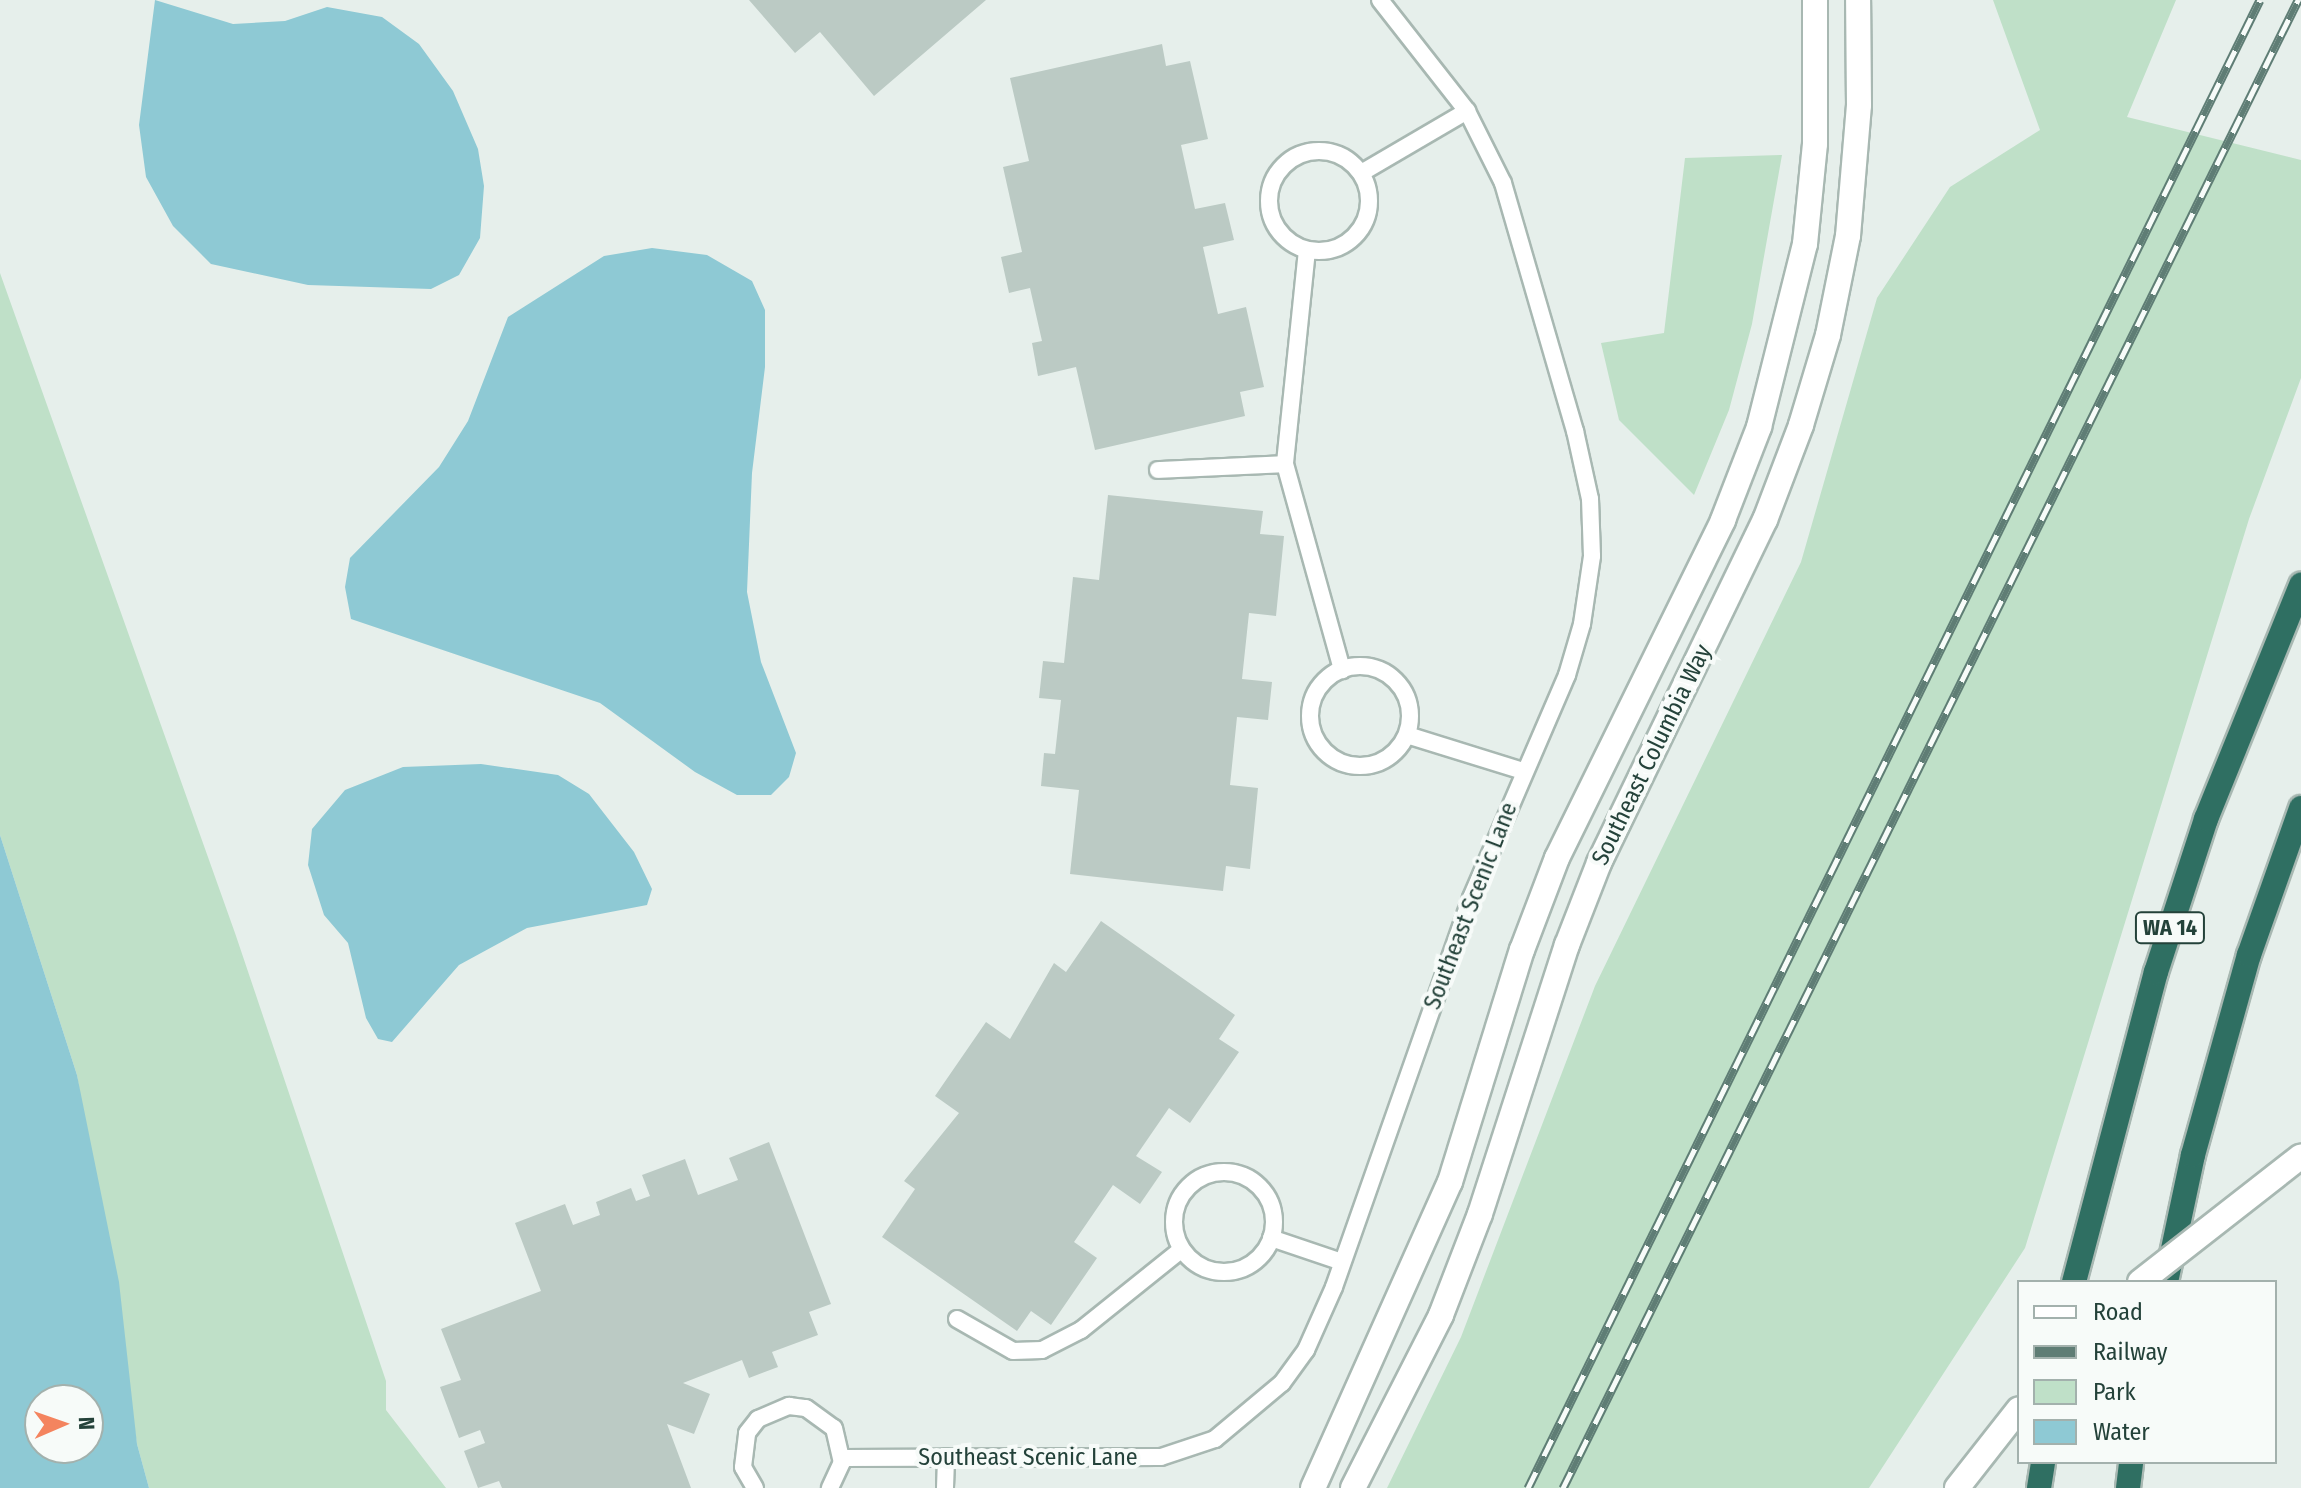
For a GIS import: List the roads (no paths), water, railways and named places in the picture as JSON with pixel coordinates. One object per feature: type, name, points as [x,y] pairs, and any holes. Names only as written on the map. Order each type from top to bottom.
[{"type":"highway","name":"WA 14","points":[[2074,1280],[2107,1141],[2169,930],[2206,819],[2301,585]]},
{"type":"highway","points":[[2166,1280],[2193,1155],[2245,970],[2301,808]]},
{"type":"highway","points":[[2039,1488],[2043,1464]]},
{"type":"highway","points":[[2128,1488],[2131,1464]]},
{"type":"street","name":"Southeast Columbia Way","points":[[1313,1488],[1413,1275],[1450,1182],[1522,950],[1557,858],[1723,520],[1759,427],[1805,244],[1815,144],[1815,0]]},
{"type":"street","name":"Southeast Columbia Way","points":[[1353,1488],[1441,1315],[1480,1214],[1599,863],[1765,520],[1801,425],[1828,335],[1848,236],[1859,105],[1858,0]]},
{"type":"street","points":[[2143,1280],[2301,1156]]},
{"type":"street","points":[[1957,1488],[2017,1412]]},
{"type":"lane","name":"Southeast Scenic Lane","points":[[842,1458],[1161,1457],[1215,1439],[1256,1408],[1290,1372],[1306,1350],[1342,1262],[1471,898],[1523,771],[1567,675],[1582,624],[1592,556],[1590,499],[1503,183],[1467,111],[1380,0]]},
{"type":"lane","points":[[1361,173],[1467,111]]},
{"type":"lane","points":[[1321,151],[1336,154],[1361,173],[1369,201],[1361,230],[1337,248],[1307,250],[1292,243],[1272,218],[1269,202],[1279,171],[1305,153],[1321,151]]},
{"type":"lane","points":[[1307,250],[1285,464],[1342,670]]},
{"type":"lane","points":[[1158,470],[1285,464]]},
{"type":"lane","points":[[1375,668],[1390,676],[1409,705],[1407,735],[1395,753],[1380,762],[1363,766],[1330,756],[1318,744],[1311,711],[1326,680],[1342,670],[1375,668]]},
{"type":"lane","points":[[1407,735],[1523,771]]},
{"type":"lane","points":[[1221,1172],[1239,1174],[1266,1195],[1273,1211],[1271,1238],[1259,1259],[1227,1272],[1194,1262],[1182,1249],[1175,1217],[1180,1200],[1204,1176],[1221,1172]]},
{"type":"lane","points":[[1271,1238],[1342,1262]]},
{"type":"lane","points":[[957,1319],[1013,1351],[1042,1350],[1081,1330],[1182,1249]]},
{"type":"lane","points":[[755,1488],[743,1467],[742,1450],[758,1419],[772,1410],[806,1408],[822,1416],[834,1428],[842,1458],[830,1488]]},
{"type":"lane","points":[[945,1488],[946,1457]]},
{"type":"water","points":[[155,0],[233,24],[285,21],[327,7],[382,17],[419,44],[453,91],[478,149],[484,186],[480,238],[459,275],[431,289],[308,285],[211,264],[173,226],[146,177],[139,125]]},
{"type":"water","points":[[652,248],[707,255],[752,281],[765,310],[765,367],[752,473],[747,592],[761,662],[796,753],[789,777],[771,795],[737,795],[695,772],[600,703],[351,619],[345,587],[350,558],[439,467],[468,421],[508,317],[604,256]]},
{"type":"water","points":[[481,764],[558,775],[589,794],[634,852],[652,889],[647,905],[527,928],[459,965],[392,1042],[378,1039],[366,1018],[348,943],[324,915],[308,865],[312,829],[345,790],[403,767]]},
{"type":"water","points":[[0,835],[77,1075],[119,1282],[137,1444],[149,1488],[0,1488]]},
{"type":"railway","points":[[1528,1488],[2260,0]]},
{"type":"railway","points":[[1563,1488],[2298,0]]}]
